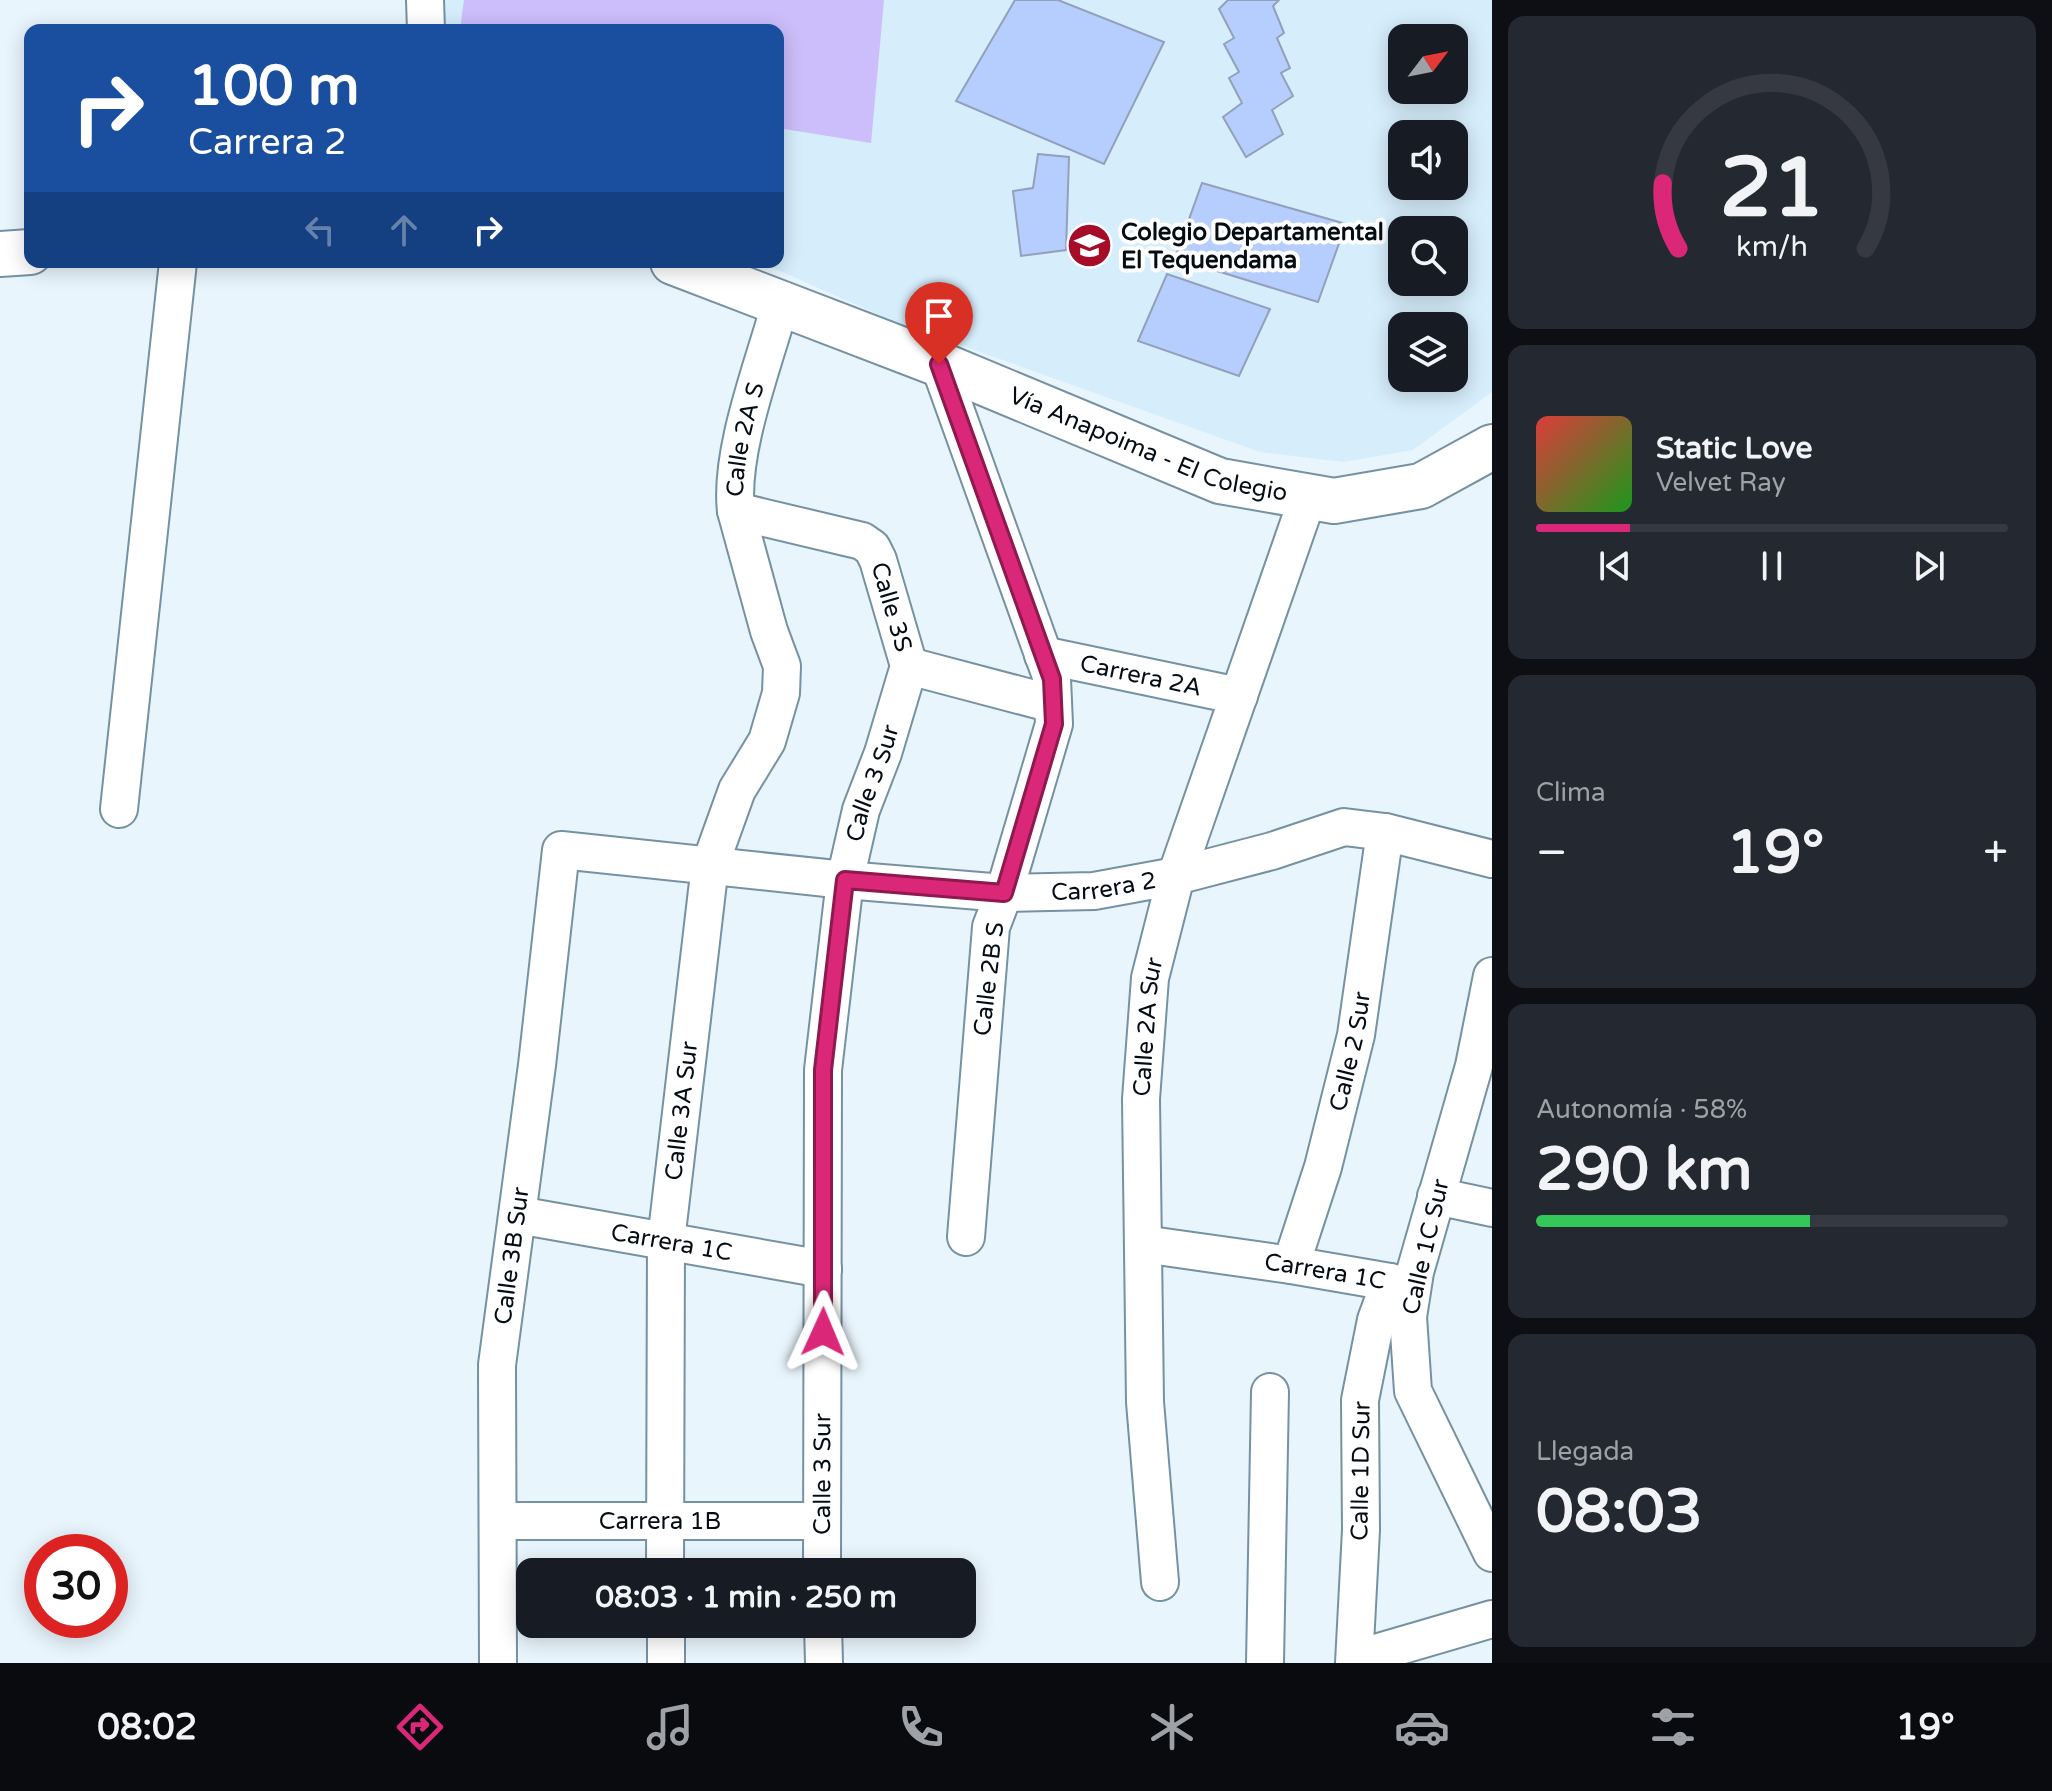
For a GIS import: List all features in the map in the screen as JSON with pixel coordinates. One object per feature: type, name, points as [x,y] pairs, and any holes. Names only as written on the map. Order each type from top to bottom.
[{"type":"main road","points":[[0,254],[24,252]]},
{"type":"main road","name":"Vía Anapoima - El Colegio","points":[[688,268],[939,364],[1220,481],[1334,501],[1421,486],[1492,447]]},
{"type":"street","points":[[425,0],[426,24]]},
{"type":"street","points":[[119,809],[177,268]]},
{"type":"street","name":"Calle 2A S","points":[[780,305],[741,444],[734,493],[736,511],[769,631],[782,666]]},
{"type":"street","name":"Calle 2B S","points":[[939,364],[1052,679],[1054,724],[991,927],[966,1237]]},
{"type":"street","name":"Calle 2A Sur","points":[[1160,1582],[1145,1402],[1141,1099],[1150,978],[1176,876],[1308,497]]},
{"type":"street","name":"Calle 3S","points":[[736,511],[862,541],[872,548],[909,666]]},
{"type":"street","name":"Carrera 2A","points":[[1043,655],[1239,696]]},
{"type":"street","name":"Calle 3A Sur","points":[[665,1558],[666,1241],[710,865],[737,790],[767,741],[781,693],[782,666]]},
{"type":"street","points":[[909,666],[1053,704]]},
{"type":"street","name":"Calle 3 Sur","points":[[822,1558],[823,1070],[845,880],[861,810],[883,753],[909,666]]},
{"type":"street","name":"Carrera 2","points":[[561,850],[845,880],[1004,893],[1094,891],[1176,876],[1272,851],[1344,827],[1385,832],[1491,862]]},
{"type":"street","name":"Calle 2 Sur","points":[[1291,1265],[1323,1167],[1356,1035],[1385,832]]},
{"type":"street","name":"Calle 3B Sur","points":[[498,1663],[497,1365],[561,850]]},
{"type":"street","name":"Calle 1C Sur","points":[[1492,976],[1474,1066],[1436,1196],[1401,1286],[1408,1317],[1413,1391],[1492,1553]]},
{"type":"street","points":[[1436,1196],[1492,1208]]},
{"type":"street","name":"Carrera 1C","points":[[518,1215],[823,1269]]},
{"type":"street","name":"Carrera 1C","points":[[1143,1244],[1291,1265],[1401,1286]]},
{"type":"street","name":"Calle 1D Sur","points":[[1354,1661],[1361,1530],[1360,1400],[1376,1320],[1401,1286]]},
{"type":"street","points":[[1265,1663],[1270,1392]]},
{"type":"street","name":"Carrera 1B","points":[[498,1521],[821,1521]]},
{"type":"street","points":[[1354,1661],[1492,1619]]},
{"type":"street","points":[[666,1638],[666,1663]]},
{"type":"street","points":[[823,1638],[824,1663]]},
{"type":"shaded area","name":"Colegio Departamental El Tequendama","points":[[440,0],[1492,0],[1492,392],[1413,450],[1344,462],[1260,452],[893,321],[773,268],[784,268],[784,24],[441,24]]},
{"type":"shaded area","points":[[464,0],[884,0],[871,143],[784,129],[784,24],[461,24]]},
{"type":"building","points":[[1015,0],[1058,0],[1164,42],[1104,164],[956,101]]},
{"type":"building","points":[[1228,0],[1279,0],[1273,6],[1284,33],[1277,38],[1290,68],[1281,73],[1293,96],[1272,110],[1283,134],[1246,157],[1223,117],[1242,103],[1229,78],[1239,72],[1224,44],[1234,38],[1219,9]]},
{"type":"building","points":[[1038,154],[1069,157],[1066,250],[1021,256],[1013,191],[1033,188]]},
{"type":"building","points":[[1202,183],[1346,224],[1318,302],[1175,258]]},
{"type":"building","points":[[1167,274],[1270,309],[1239,376],[1138,341]]},
{"type":"place","name":"Colegio Departamental El Tequendama","points":[[1090,246]]},
{"type":"route","points":[[823,1332],[823,1070],[845,880],[1004,893],[1054,724],[1052,679],[939,364]]}]
